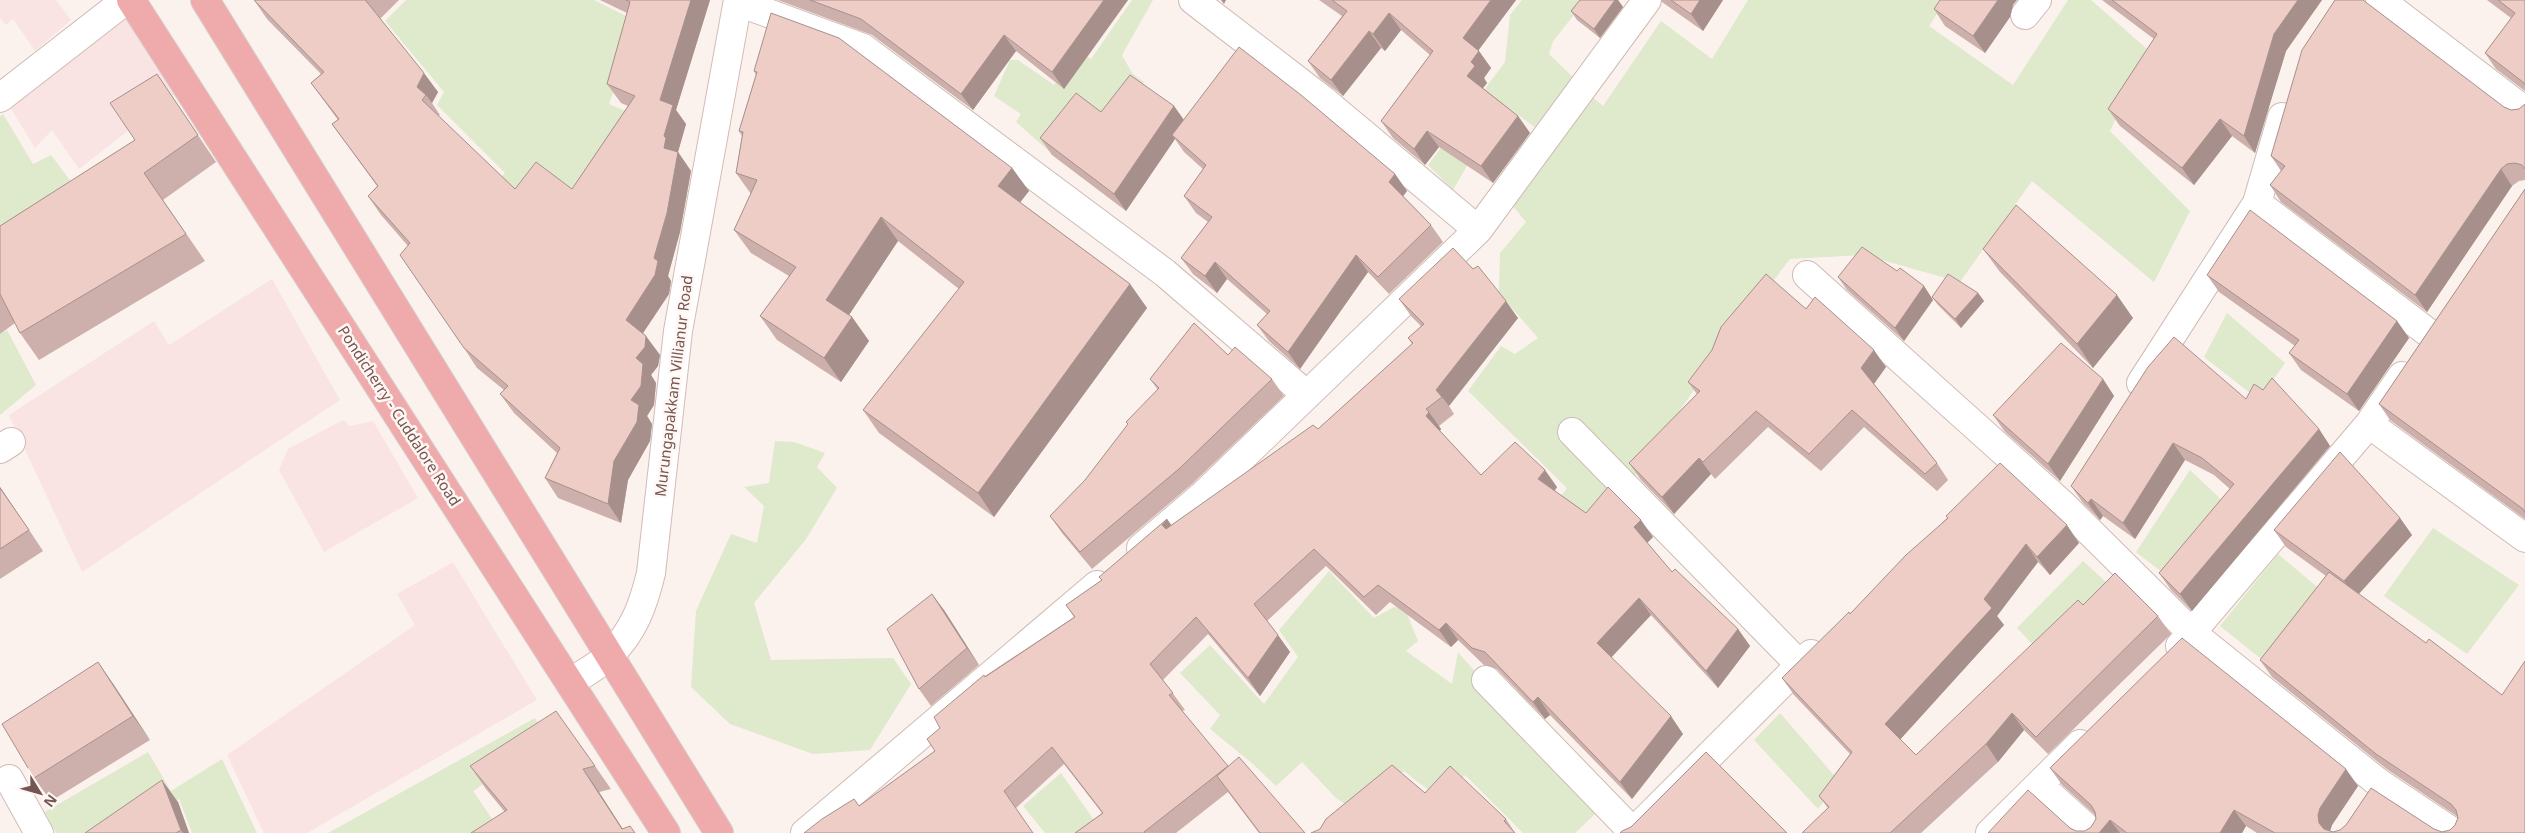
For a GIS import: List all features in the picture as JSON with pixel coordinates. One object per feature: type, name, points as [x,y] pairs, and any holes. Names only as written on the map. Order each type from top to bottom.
[{"type":"highway","name":"Pondicherry - Cuddalore Road","points":[[131,0],[666,833]]},
{"type":"highway","points":[[205,0],[608,657],[719,833]]},
{"type":"street","points":[[0,98],[126,0]]},
{"type":"street","points":[[1193,0],[1324,100],[1478,230]]},
{"type":"street","points":[[805,833],[1202,496],[1478,230],[1647,0]]},
{"type":"street","points":[[2380,0],[2525,111]]},
{"type":"street","points":[[738,1],[863,48],[1165,273],[1307,396]]},
{"type":"street","name":"Murungapakkam Villianur Road","points":[[570,682],[608,657],[628,632],[642,607],[651,573],[678,331],[738,1]]},
{"type":"street","points":[[2127,404],[2257,203],[2288,98]]},
{"type":"street","points":[[2257,203],[2430,334]]},
{"type":"street","points":[[1807,275],[2004,466],[2063,505],[2193,634],[2372,793],[2454,833]]},
{"type":"street","points":[[2165,661],[2193,634],[2369,424],[2446,310]]},
{"type":"street","points":[[2369,424],[2525,538]]},
{"type":"street","points":[[1572,432],[1800,665]]},
{"type":"street","points":[[2063,505],[2079,479]]},
{"type":"street","points":[[1486,680],[1633,832],[1828,638]]},
{"type":"street","points":[[1990,833],[2095,730]]},
{"type":"street","points":[[10,779],[39,833]]},
{"type":"street","points":[[2038,785],[2092,833]]},
{"type":"shaded area","points":[[0,0],[56,0],[71,20],[35,51],[13,19],[6,25],[0,18]]},
{"type":"shaded area","points":[[126,16],[174,95],[79,169],[52,130],[35,148],[10,107]]},
{"type":"shaded area","points":[[272,279],[340,400],[82,572],[9,415],[154,321],[169,345]]},
{"type":"shaded area","points":[[343,420],[350,426],[373,421],[418,498],[324,552],[279,470],[288,449]]},
{"type":"shaded area","points":[[453,562],[537,700],[307,833],[264,833],[227,755],[415,625],[397,594]]},
{"type":"green space","points":[[406,0],[594,0],[638,22],[609,104],[640,117],[584,199],[508,224],[479,201],[505,173],[437,105],[444,92],[385,21]]},
{"type":"green space","points":[[1132,0],[1153,0],[1122,55],[1132,73],[1144,82],[1113,126],[1050,152],[1016,122],[1021,114],[994,96],[1010,60],[1018,60],[1054,85],[1080,53],[1091,59]]},
{"type":"green space","points":[[1522,0],[1586,0],[1553,41],[1549,54],[1581,85],[1544,134],[1510,109],[1478,147],[1453,190],[1428,165],[1505,62],[1510,15]]},
{"type":"green space","points":[[1748,0],[1946,0],[1929,26],[2013,85],[2068,0],[2091,0],[2147,49],[2110,131],[2190,211],[2154,282],[2032,181],[1960,282],[1864,255],[1790,259],[1723,347],[1624,493],[1597,525],[1561,496],[1567,488],[1468,391],[1501,346],[1515,354],[1538,338],[1499,293],[1500,253],[1526,222],[1512,205],[1583,89],[1603,106],[1661,21],[1712,59]]},
{"type":"green space","points":[[3,114],[33,164],[51,155],[91,208],[0,268],[0,116]]},
{"type":"green space","points":[[2227,313],[2285,363],[2259,400],[2204,357]]},
{"type":"green space","points":[[7,330],[36,385],[0,415],[0,334]]},
{"type":"green space","points":[[775,441],[794,442],[825,453],[817,467],[837,488],[806,539],[754,603],[771,660],[893,658],[911,684],[870,750],[813,754],[730,724],[691,687],[696,611],[731,534],[757,543],[764,506],[744,487],[769,483]]},
{"type":"green space","points":[[2190,470],[2228,506],[2167,576],[2136,552]]},
{"type":"green space","points":[[2433,528],[2519,585],[2467,654],[2384,596]]},
{"type":"green space","points":[[2278,554],[2322,591],[2265,662],[2220,626]]},
{"type":"green space","points":[[2083,561],[2116,591],[2048,661],[2017,628]]},
{"type":"green space","points":[[1329,571],[1374,618],[1394,607],[1405,609],[1418,641],[1406,651],[1452,684],[1458,652],[1597,812],[1575,833],[1523,833],[1465,775],[1441,800],[1404,771],[1358,813],[1336,798],[1302,762],[1276,786],[1253,764],[1210,729],[1220,715],[1180,673],[1210,645],[1264,704],[1298,657],[1279,630]]},
{"type":"green space","points":[[1780,713],[1839,781],[1818,809],[1754,740]]},
{"type":"green space","points":[[535,718],[548,739],[473,791],[499,829],[494,833],[328,833]]},
{"type":"green space","points":[[148,752],[171,791],[222,759],[257,833],[192,833],[179,799],[121,833],[56,833],[45,812]]},
{"type":"green space","points":[[1061,773],[1101,830],[1096,833],[1045,833],[1023,806]]},
{"type":"building","points":[[254,0],[366,0],[424,73],[417,87],[426,95],[422,100],[515,189],[536,162],[572,189],[635,96],[607,84],[630,2],[626,0],[691,0],[660,100],[673,105],[664,136],[666,138],[664,148],[678,152],[667,213],[654,258],[658,261],[655,275],[626,320],[646,336],[645,347],[636,358],[643,364],[641,386],[631,400],[639,405],[637,422],[614,461],[608,504],[545,478],[560,448],[500,394],[508,386],[464,348],[400,255],[410,243],[368,196],[378,186],[332,124],[339,119],[311,83],[324,72]]},
{"type":"building","points":[[810,0],[1104,0],[1052,72],[1004,35],[961,94],[861,19]]},
{"type":"building","points":[[1332,0],[1491,0],[1463,38],[1479,51],[1471,62],[1475,66],[1467,76],[1518,116],[1481,166],[1427,131],[1414,149],[1381,121],[1433,51],[1389,13],[1373,34],[1369,31],[1331,80],[1308,61],[1347,11]]},
{"type":"building","points":[[1580,0],[1615,0],[1594,29],[1571,11]]},
{"type":"building","points":[[1671,0],[1700,0],[1691,14]]},
{"type":"building","points":[[1940,0],[1998,0],[1973,36],[1934,9]]},
{"type":"building","points":[[2112,0],[2298,0],[2274,34],[2244,136],[2220,119],[2182,168],[2108,109],[2157,34]]},
{"type":"building","points":[[2335,0],[2363,0],[2504,107],[2511,110],[2519,109],[2525,104],[2525,169],[2522,165],[2515,163],[2507,164],[2501,169],[2415,295],[2270,185],[2285,166],[2271,156],[2302,50]]},
{"type":"building","points":[[2498,0],[2525,0],[2525,85],[2485,53],[2515,13]]},
{"type":"building","points":[[771,13],[839,38],[1012,168],[998,186],[1130,284],[978,493],[863,410],[964,282],[881,217],[826,300],[852,317],[824,358],[760,316],[796,267],[734,230],[757,180],[736,173],[743,132],[739,131],[757,72],[754,71]]},
{"type":"building","points":[[1239,47],[1301,95],[1395,174],[1389,182],[1431,225],[1378,277],[1356,255],[1288,352],[1257,325],[1270,311],[1215,262],[1205,276],[1181,258],[1212,217],[1184,196],[1206,165],[1172,135]]},
{"type":"building","points":[[157,74],[198,135],[144,173],[186,234],[20,333],[0,294],[0,226],[135,140],[110,103]]},
{"type":"building","points":[[1130,75],[1174,106],[1114,194],[1040,138],[1076,93],[1101,112]]},
{"type":"building","points":[[2525,189],[2525,513],[2523,509],[2379,404]]},
{"type":"building","points":[[2016,205],[2117,295],[2077,344],[1983,249]]},
{"type":"building","points":[[2250,210],[2397,321],[2347,394],[2289,353],[2299,340],[2207,275]]},
{"type":"building","points":[[1862,247],[1897,271],[1900,268],[1924,286],[1895,328],[1838,277]]},
{"type":"building","points":[[1453,248],[1473,269],[1478,266],[1506,301],[1436,390],[1442,397],[1426,409],[1429,412],[1426,416],[1481,475],[1515,442],[1545,470],[1538,479],[1586,513],[1608,487],[1641,520],[1634,527],[1672,572],[1675,569],[1738,629],[1706,671],[1639,598],[1597,643],[1671,716],[1620,782],[1538,697],[1533,702],[1485,652],[1472,648],[1446,623],[1439,630],[1378,585],[1364,597],[1314,549],[1254,604],[1278,635],[1248,678],[1196,617],[1150,664],[1173,693],[1169,695],[1228,766],[1145,833],[1075,833],[1103,813],[1052,747],[1004,791],[1033,833],[804,833],[854,799],[859,806],[935,751],[927,739],[940,728],[934,717],[984,675],[985,677],[1075,617],[1066,605],[1102,580],[1099,577],[1167,519],[1162,525],[1166,529],[1313,425],[1318,429],[1413,343],[1408,338],[1424,324],[1399,299]]},
{"type":"building","points":[[1766,274],[1806,309],[1815,297],[1874,350],[1861,368],[1937,463],[1925,474],[1852,410],[1809,454],[1756,411],[1703,462],[1699,458],[1662,497],[1629,463],[1700,391],[1688,382],[1712,350],[1721,327]]},
{"type":"building","points":[[1948,274],[1978,293],[1955,319],[1932,297]]},
{"type":"building","points":[[1194,323],[1228,355],[1235,347],[1272,379],[1180,468],[1080,552],[1050,516],[1085,480],[1128,424],[1126,422],[1159,388],[1150,379]]},
{"type":"building","points":[[2174,337],[2246,399],[2254,384],[2263,390],[2272,378],[2319,429],[2180,594],[2159,573],[2234,484],[2202,458],[2173,443],[2123,523],[2091,499],[2088,503],[2071,486],[2148,367]]},
{"type":"building","points":[[2061,343],[2103,379],[2048,464],[1993,415]]},
{"type":"building","points":[[2340,452],[2400,518],[2344,581],[2274,530]]},
{"type":"building","points":[[2000,463],[2067,525],[2037,557],[2026,544],[1984,599],[1992,608],[1885,724],[1916,755],[2078,600],[2083,605],[2115,573],[2158,616],[2036,737],[2012,713],[1986,744],[1890,833],[1802,833],[1829,807],[1819,796],[1852,752],[1782,678],[1849,612],[1850,614],[1906,555],[1948,518],[1946,516]]},
{"type":"building","points":[[0,488],[29,530],[0,549]]},
{"type":"building","points":[[2329,572],[2426,643],[2429,639],[2502,695],[2525,661],[2525,833],[2275,833],[2234,810],[2220,833],[2127,833],[2110,820],[2099,833],[1988,833],[2028,790],[2070,828],[2076,831],[2085,831],[2091,827],[2096,819],[2091,805],[2050,768],[2182,638],[2346,769],[2320,808],[2318,815],[2319,823],[2324,829],[2333,832],[2340,830],[2346,825],[2371,788],[2434,829],[2442,832],[2450,830],[2458,818],[2456,810],[2451,804],[2376,754],[2260,660]]},
{"type":"building","points":[[932,594],[967,648],[919,689],[887,629]]},
{"type":"building","points":[[98,662],[133,716],[34,778],[2,724]]},
{"type":"building","points":[[556,711],[595,766],[583,769],[622,829],[630,826],[635,833],[471,833],[507,810],[470,766]]},
{"type":"building","points":[[1706,752],[1787,833],[1620,833],[1631,827]]},
{"type":"building","points":[[1239,757],[1305,833],[1260,833],[1217,776]]},
{"type":"building","points":[[1392,765],[1425,793],[1450,766],[1506,819],[1504,821],[1515,833],[1311,833],[1320,829],[1326,819]]},
{"type":"building","points":[[162,780],[181,830],[176,833],[85,833]]}]
